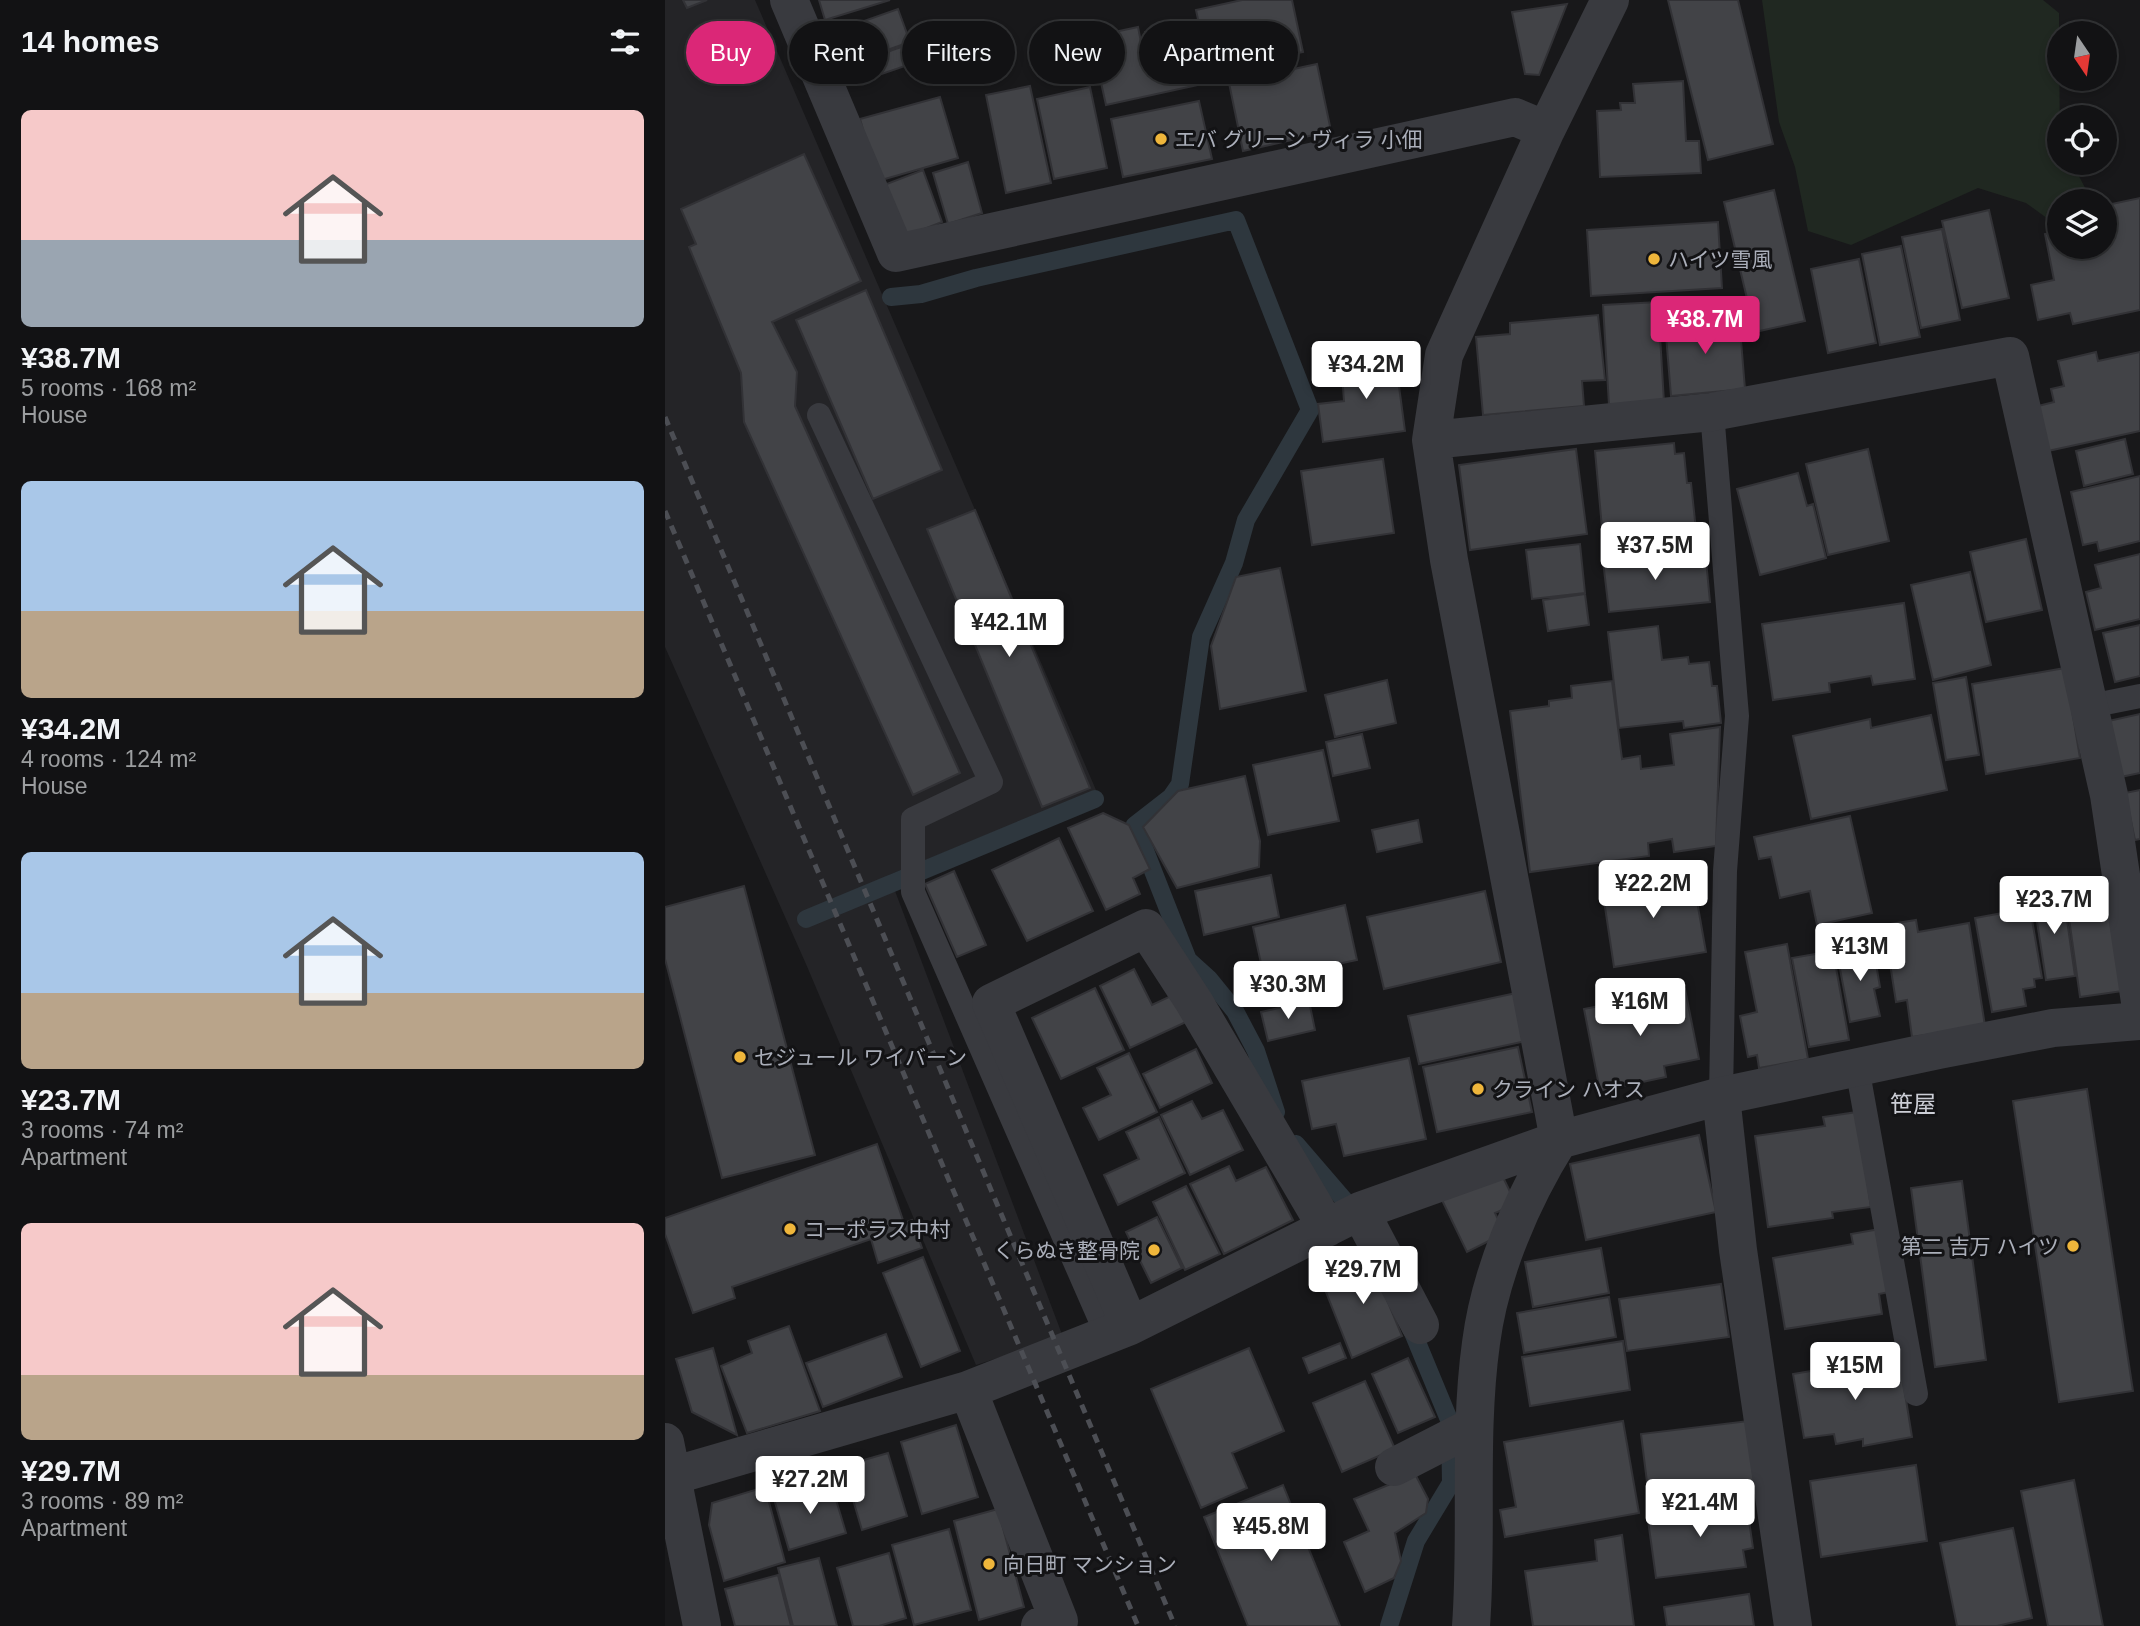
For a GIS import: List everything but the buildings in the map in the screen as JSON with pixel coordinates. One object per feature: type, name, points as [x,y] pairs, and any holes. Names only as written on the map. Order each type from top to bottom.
[{"type":"street","points":[[789,0],[896,253],[1515,117],[1546,130]]},
{"type":"street","points":[[1471,1626],[1474,1426],[1481,1341],[1497,1276],[1537,1175],[1559,1140],[1449,560],[1431,440],[1444,355],[1546,130],[1608,3]]},
{"type":"street","points":[[1431,440],[1712,412],[2010,356],[2109,795],[2140,1002]]},
{"type":"street","points":[[1119,1330],[991,1003],[1146,928],[1194,1002],[1327,1228]]},
{"type":"street","points":[[702,1626],[669,1459],[968,1390],[1119,1330],[1360,1211],[1559,1140],[1721,1097],[1857,1067],[2053,1028],[2140,1021]]},
{"type":"street","points":[[1721,1097],[1738,1250],[1793,1626]]},
{"type":"street","points":[[1360,1211],[1420,1325]]},
{"type":"street","points":[[968,1390],[1059,1621],[1040,1626]]},
{"type":"street","points":[[1394,1467],[1474,1426]]},
{"type":"lane","points":[[1712,412],[1737,716],[1725,871],[1721,1097]]},
{"type":"lane","points":[[819,415],[991,782],[913,819],[913,892],[1119,1330]]},
{"type":"lane","points":[[2090,706],[2140,696]]},
{"type":"lane","points":[[1857,1067],[1916,1394]]},
{"type":"shaded area","points":[[665,0],[755,0],[764,21],[686,21],[686,84],[775,84],[775,46],[1096,790],[889,875],[1063,1337],[976,1365],[806,964],[665,647]]},
{"type":"shaded area","points":[[1762,0],[2043,0],[2059,13],[2059,21],[2047,21],[2047,91],[2060,91],[2060,105],[2047,105],[2047,175],[2078,175],[2086,189],[2047,189],[2047,218],[2026,203],[1978,188],[1851,245],[1808,231],[1795,167],[1779,122]]},
{"type":"waterway","points":[[891,297],[921,294],[976,278],[1236,220],[1310,410],[1246,520],[1234,563],[1201,637],[1180,784],[1171,797],[1135,825],[1188,960],[1209,979],[1235,1011],[1256,1051],[1276,1112]]},
{"type":"waterway","points":[[806,919],[1095,799]]},
{"type":"waterway","points":[[1296,1144],[1358,1216]]},
{"type":"waterway","points":[[1389,1626],[1416,1541],[1451,1483],[1450,1422],[1409,1323]]},
{"type":"railway","points":[[665,417],[1175,1626]]},
{"type":"railway","points":[[665,511],[1138,1626]]},
{"type":"place","name":"エバ グリーン ヴィラ 小佃","points":[[1161,139]]},
{"type":"place","name":"ハイツ雪風","points":[[1654,259]]},
{"type":"place","name":"セジュール ワイバーン","points":[[740,1057]]},
{"type":"place","name":"クライン ハオス","points":[[1478,1089]]},
{"type":"place","name":"コーポラス中村","points":[[790,1229]]},
{"type":"place","name":"第二 吉万 ハイツ","points":[[2073,1246]]},
{"type":"place","name":"くらぬき整骨院","points":[[1154,1250]]},
{"type":"place","name":"向日町 マンション","points":[[989,1564]]},
{"type":"district","name":"笹屋","points":[[1913,1104]]}]
